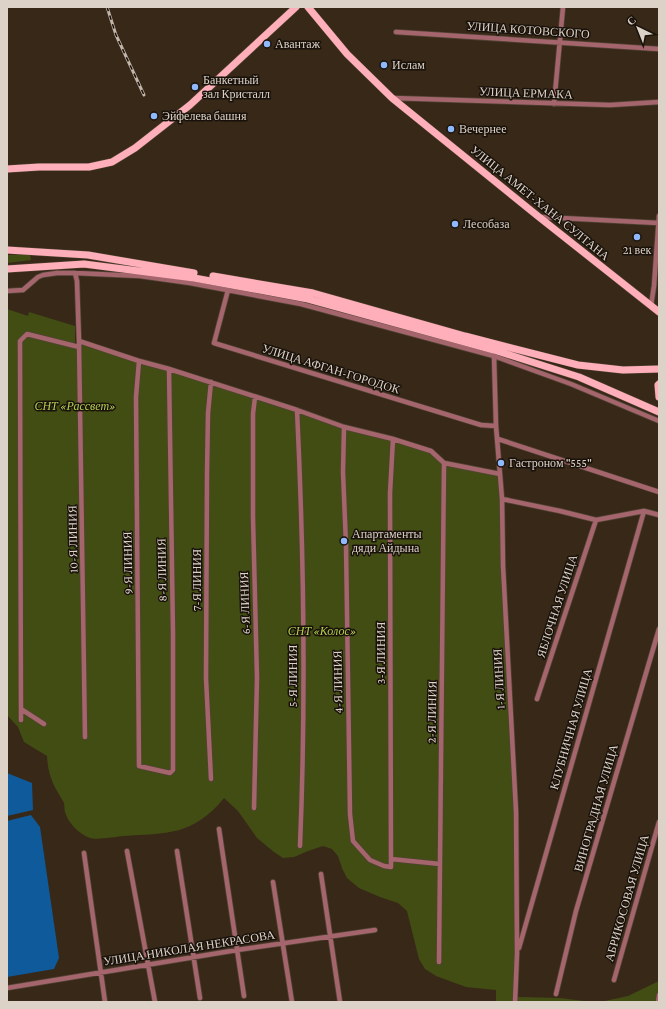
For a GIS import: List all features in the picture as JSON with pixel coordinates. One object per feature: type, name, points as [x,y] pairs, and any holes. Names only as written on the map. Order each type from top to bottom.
[{"type":"main road","points":[[7,169],[39,167],[89,167],[112,162],[135,148],[190,105],[296,7]]},
{"type":"main road","name":"УЛИЦА АМЕТ-ХАНА СУЛТАНА","points":[[308,7],[347,54],[392,98],[659,312]]},
{"type":"main road","points":[[7,250],[88,255],[313,293],[465,336],[578,365],[623,370],[659,369]]},
{"type":"main road","points":[[7,269],[84,264],[194,278],[308,298],[494,350],[579,377],[659,412]]},
{"type":"main road","points":[[659,384],[659,397]]},
{"type":"street","points":[[554,104],[563,7]]},
{"type":"street","name":"УЛИЦА КОТОВСКОГО","points":[[396,32],[659,49]]},
{"type":"street","name":"УЛИЦА ЕРМАКА","points":[[392,98],[610,105],[659,102]]},
{"type":"street","points":[[651,306],[657,286],[659,216]]},
{"type":"street","points":[[539,217],[659,223]]},
{"type":"street","points":[[7,291],[23,290],[38,277],[43,275],[75,273],[140,276],[190,283],[301,304],[494,356],[571,384],[659,421]]},
{"type":"street","name":"10-Я ЛИНИЯ","points":[[75,273],[77,281],[79,341],[85,737]]},
{"type":"street","name":"УЛИЦА АФГАН-ГОРОДОК","points":[[228,290],[214,343],[481,425],[496,426]]},
{"type":"street","points":[[21,720],[20,341],[28,334],[79,347]]},
{"type":"street","points":[[79,341],[297,410],[344,427],[393,439],[431,451],[444,463],[500,474]]},
{"type":"street","name":"1-Я ЛИНИЯ","points":[[494,356],[496,426],[502,499],[503,566],[516,812],[517,953],[515,1002]]},
{"type":"street","name":"9-Я ЛИНИЯ","points":[[139,361],[136,397],[139,766],[168,773],[173,770]]},
{"type":"street","name":"8-Я ЛИНИЯ","points":[[169,369],[173,633],[173,770]]},
{"type":"street","name":"7-Я ЛИНИЯ","points":[[210,382],[207,474],[206,678],[211,779]]},
{"type":"street","name":"6-Я ЛИНИЯ","points":[[254,808],[257,678],[253,517],[253,414],[255,397]]},
{"type":"street","name":"5-Я ЛИНИЯ","points":[[297,410],[303,566],[303,763],[300,846]]},
{"type":"street","name":"4-Я ЛИНИЯ","points":[[344,427],[350,814],[353,841],[370,860],[384,866],[391,867]]},
{"type":"street","name":"3-Я ЛИНИЯ","points":[[391,867],[390,493],[393,439]]},
{"type":"street","points":[[498,439],[659,492]]},
{"type":"street","name":"2-Я ЛИНИЯ","points":[[439,962],[444,463]]},
{"type":"street","points":[[502,499],[596,520],[644,511],[659,515]]},
{"type":"street","name":"КЛУБНИЧНАЯ УЛИЦА","points":[[517,953],[644,511]]},
{"type":"street","name":"ЯБЛОЧНАЯ УЛИЦА","points":[[537,699],[596,520]]},
{"type":"street","name":"ВИНОГРАДНАЯ УЛИЦА","points":[[556,994],[576,911],[659,629]]},
{"type":"street","points":[[21,709],[44,724]]},
{"type":"street","name":"АБРИКОСОВАЯ УЛИЦА","points":[[614,980],[659,822]]},
{"type":"street","points":[[219,829],[244,996]]},
{"type":"street","points":[[127,851],[155,1002]]},
{"type":"street","points":[[177,851],[200,998]]},
{"type":"street","points":[[84,853],[105,1002]]},
{"type":"street","points":[[391,859],[440,864]]},
{"type":"street","points":[[321,874],[340,1002]]},
{"type":"street","points":[[273,882],[292,1002]]},
{"type":"street","name":"УЛИЦА НИКОЛАЯ НЕКРАСОВА","points":[[7,988],[148,964],[375,930]]},
{"type":"street","points":[[658,1002],[659,995]]},
{"type":"green space","points":[[7,255],[30,255],[31,260],[7,263]]},
{"type":"green space","name":"СНТ «Колос»","points":[[7,309],[28,316],[29,312],[75,326],[75,343],[217,386],[348,430],[417,448],[428,452],[441,463],[503,476],[519,882],[518,997],[560,998],[592,1002],[496,1002],[496,990],[466,987],[436,976],[425,969],[419,959],[407,911],[398,903],[359,888],[347,878],[338,856],[332,849],[323,846],[294,857],[283,858],[257,838],[238,811],[224,798],[201,820],[190,826],[166,833],[93,839],[74,828],[66,816],[64,802],[56,790],[52,780],[47,756],[24,742],[18,727],[7,715]]},
{"type":"green space","points":[[659,981],[659,1002],[600,1002],[628,996]]},
{"type":"water","points":[[7,773],[32,783],[33,810],[7,816]]},
{"type":"water","points":[[31,815],[40,827],[59,958],[54,969],[7,977],[7,821]]},
{"type":"railway","points":[[107,7],[116,35],[144,95]]},
{"type":"place","name":"Авантаж","points":[[267,44]]},
{"type":"place","name":"Ислам","points":[[384,65]]},
{"type":"place","name":"Банкетный зал Кристалл","points":[[195,87]]},
{"type":"place","name":"Эйфелева башня","points":[[154,116]]},
{"type":"place","name":"Вечернее","points":[[451,129]]},
{"type":"place","name":"Лесобаза","points":[[455,224]]},
{"type":"place","name":"21 век","points":[[637,237]]},
{"type":"place","name":"Гастроном \"555\"","points":[[501,463]]},
{"type":"place","name":"Апартаменты дяди Айдына","points":[[344,541]]},
{"type":"park label","name":"СНТ «Рассвет»","points":[[75,406]]}]
